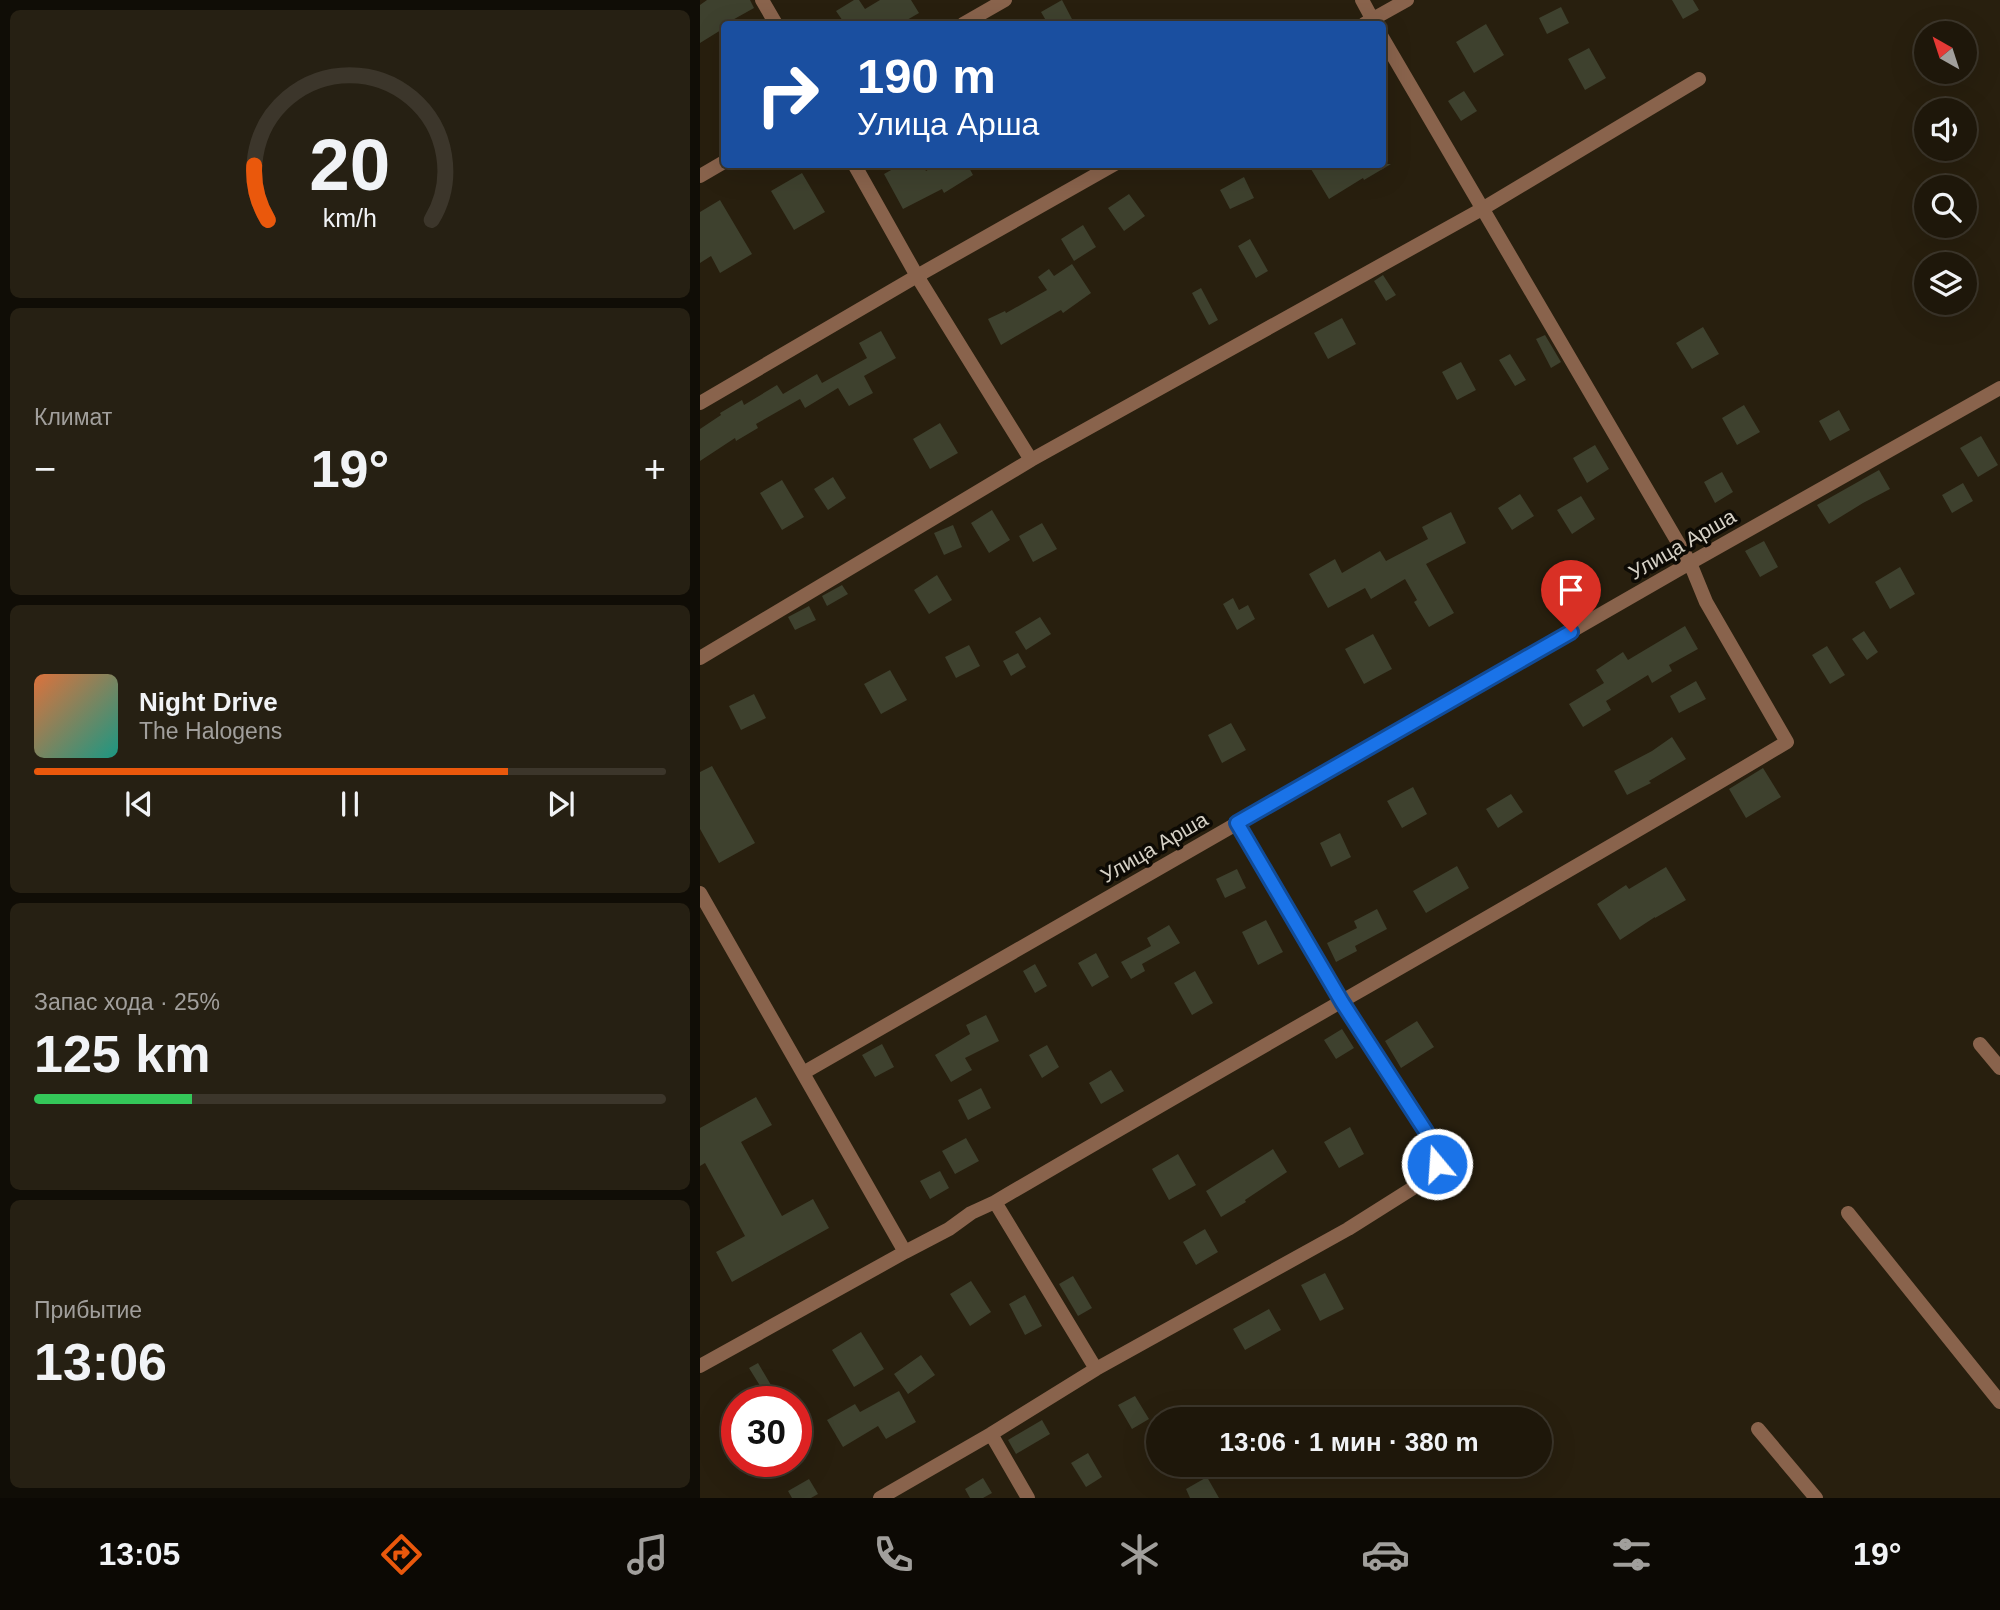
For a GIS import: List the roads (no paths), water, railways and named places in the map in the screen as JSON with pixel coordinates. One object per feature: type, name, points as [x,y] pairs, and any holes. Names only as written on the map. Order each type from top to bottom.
[{"type":"street","points":[[762,0],[774,21]]},
{"type":"street","points":[[968,21],[1005,0]]},
{"type":"street","points":[[1362,0],[1370,21]]},
{"type":"street","points":[[1374,21],[1407,0]]},
{"type":"street","points":[[700,1366],[948,1229],[971,1213],[995,1202],[1646,827],[1787,742],[1706,602],[1690,563],[1386,44]]},
{"type":"street","points":[[700,657],[1031,460],[1482,209],[1699,79]]},
{"type":"street","points":[[700,176],[721,164]]},
{"type":"street","points":[[856,168],[917,276],[1031,460]]},
{"type":"street","points":[[700,403],[1108,168]]},
{"type":"street","name":"Улица Арша","points":[[803,1073],[2000,388]]},
{"type":"street","points":[[880,1498],[1096,1369],[1348,1229],[1432,1176],[1437,1164],[1436,1147],[1342,1002],[1237,823]]},
{"type":"street","points":[[700,893],[905,1252]]},
{"type":"street","points":[[1980,1044],[2000,1068]]},
{"type":"street","points":[[995,1202],[1096,1369]]},
{"type":"street","points":[[1848,1213],[2000,1402]]},
{"type":"street","points":[[1758,1429],[1816,1498]]},
{"type":"street","points":[[991,1434],[1028,1498]]}]
